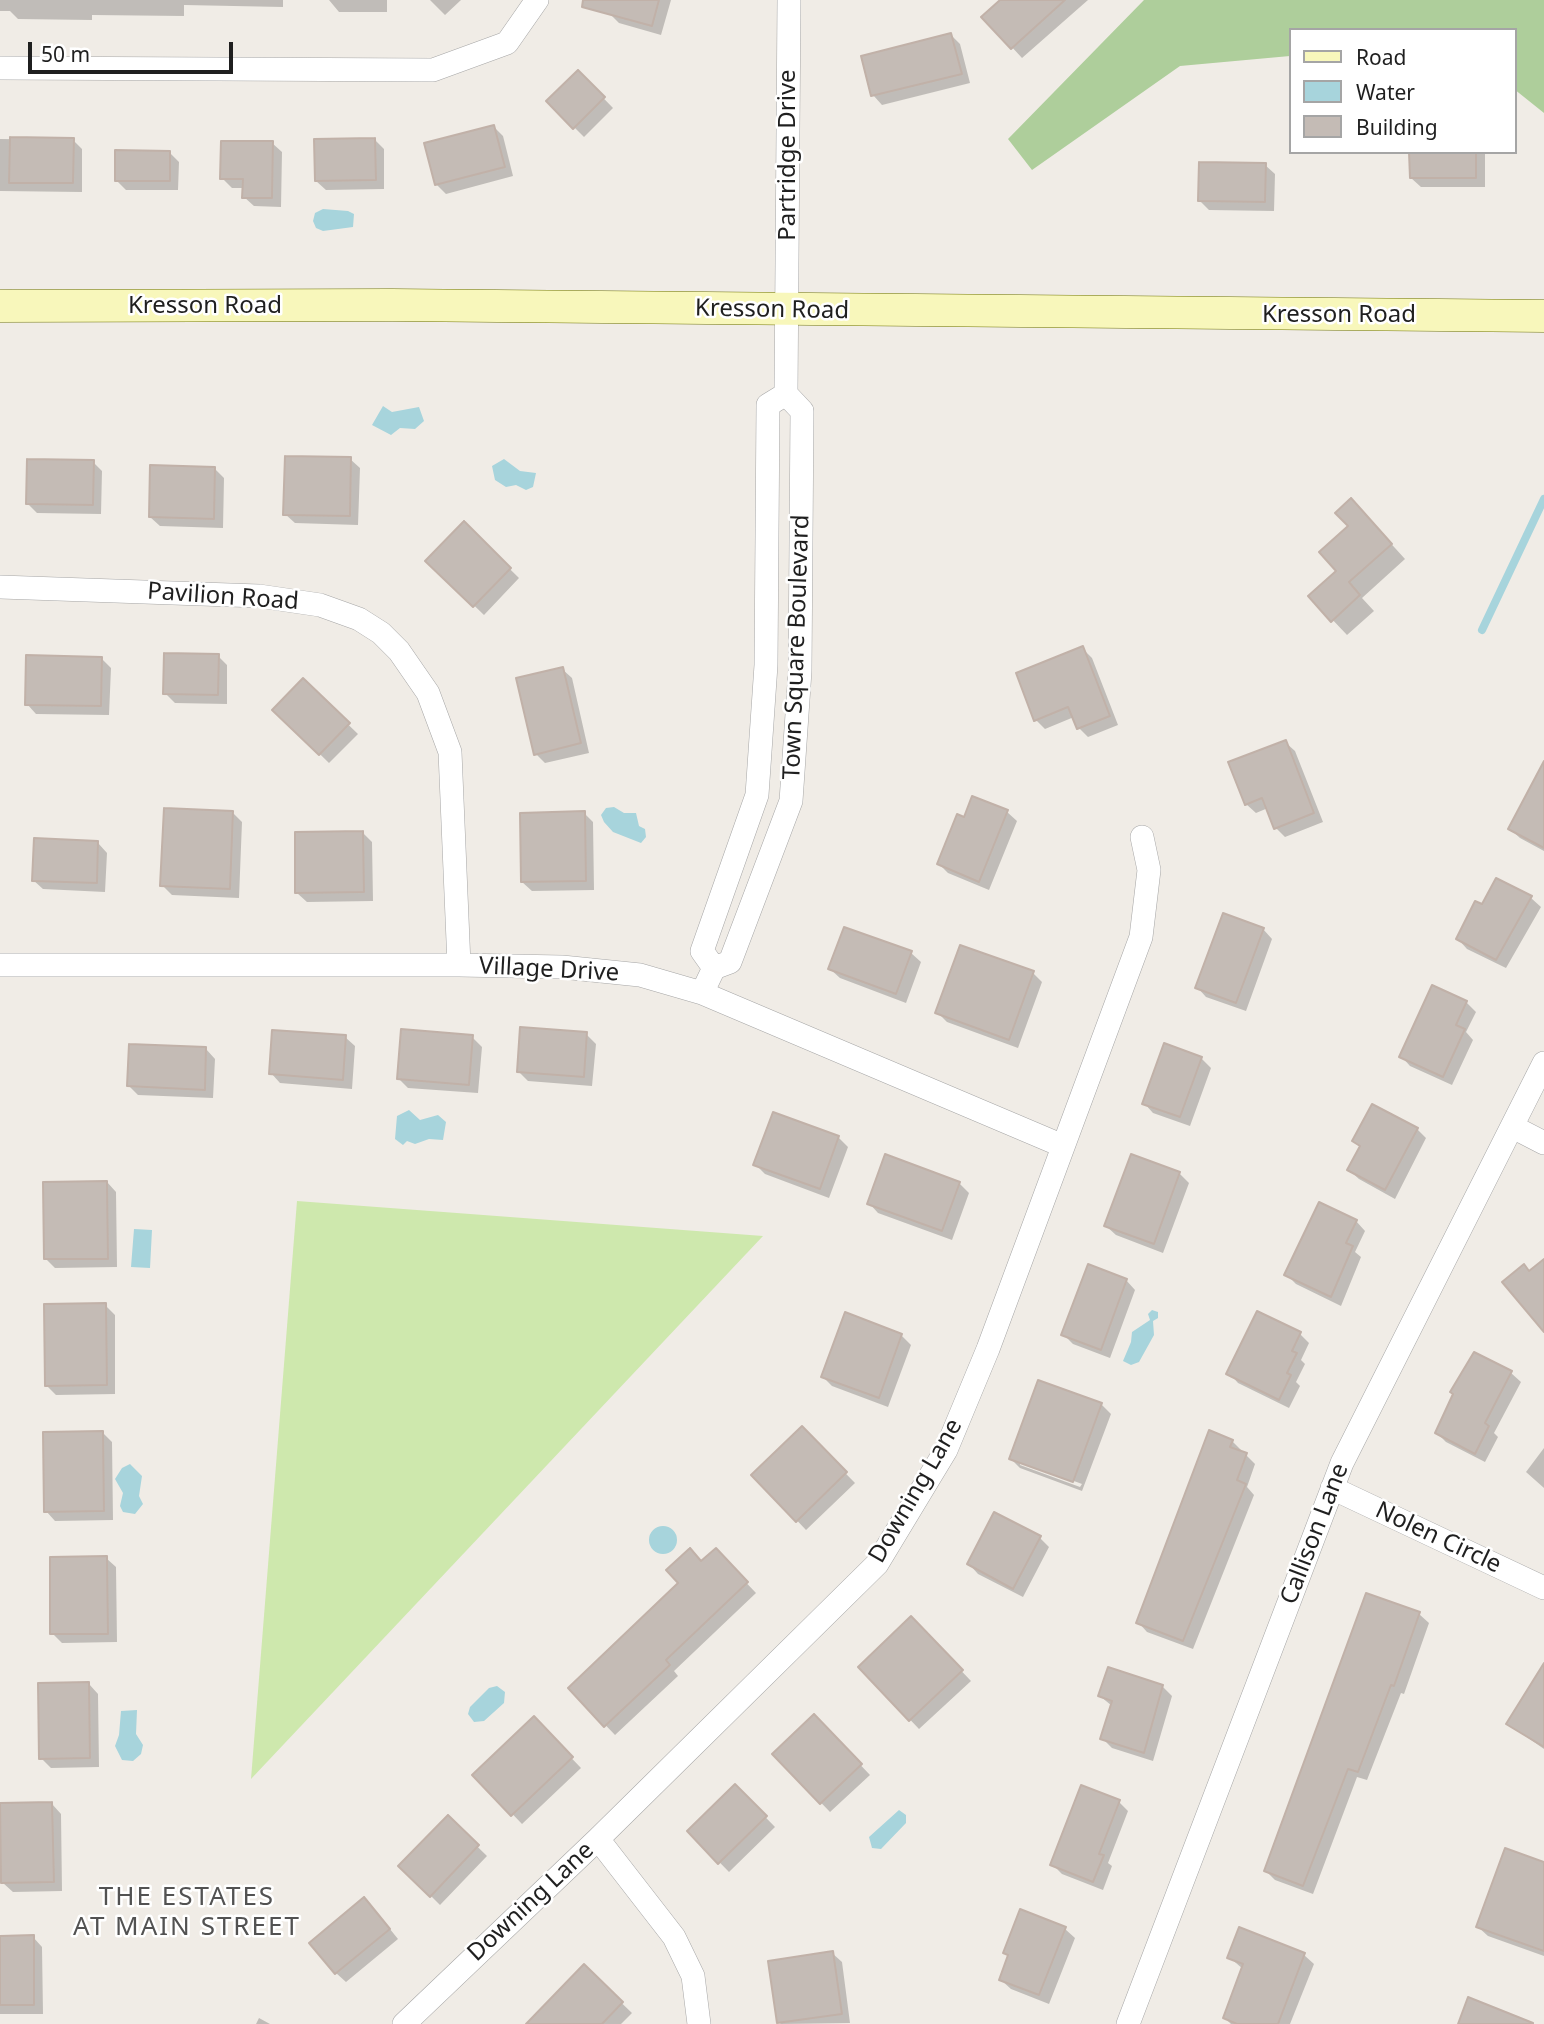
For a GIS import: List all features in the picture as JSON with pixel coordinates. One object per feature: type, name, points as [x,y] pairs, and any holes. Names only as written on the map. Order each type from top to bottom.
[{"type":"main road","name":"Kresson Road","points":[[0,306],[392,306],[1544,316]]},
{"type":"street","points":[[0,68],[433,70],[507,43],[537,0]]},
{"type":"street","name":"Partridge Drive","points":[[788,310],[789,0]]},
{"type":"street","points":[[786,394],[788,310]]},
{"type":"street","name":"Town Square Boulevard","points":[[702,993],[714,968],[730,962],[791,801],[800,671],[802,411],[786,394],[768,405],[766,665],[757,794],[702,951],[714,968]]},
{"type":"street","name":"Pavilion Road","points":[[0,587],[260,596],[320,605],[359,619],[382,633],[399,651],[428,693],[450,752],[458,965]]},
{"type":"street","name":"Downing Lane","points":[[404,2024],[598,1839],[877,1564],[946,1450],[988,1349],[1141,937],[1149,870],[1142,837]]},
{"type":"street","name":"Village Drive","points":[[0,965],[458,965],[562,967],[640,975],[702,993],[1063,1146]]},
{"type":"street","name":"Callison Lane","points":[[1128,2024],[1342,1463],[1544,1063]]},
{"type":"street","points":[[1513,1126],[1544,1143]]},
{"type":"street","name":"Nolen Circle","points":[[1332,1488],[1544,1588]]},
{"type":"street","points":[[598,1839],[674,1937],[693,1976],[699,2024]]},
{"type":"green space","points":[[1144,0],[1544,0],[1544,113],[1516,91],[1516,28],[1288,28],[1288,56],[1180,66],[1032,170],[1008,139]]},
{"type":"green space","points":[[297,1201],[763,1236],[251,1779]]},
{"type":"water","points":[[323,209],[354,214],[353,227],[323,231],[316,228],[313,221],[315,213]]},
{"type":"water","points":[[383,406],[392,412],[419,407],[424,421],[415,429],[400,428],[391,435],[372,425]]},
{"type":"water","points":[[504,459],[520,471],[536,473],[533,487],[526,490],[516,485],[506,487],[495,480],[492,466]]},
{"type":"water","points":[[614,807],[624,813],[636,813],[639,826],[645,829],[646,837],[641,843],[613,832],[604,822],[601,815],[606,808]]},
{"type":"water","points":[[409,1110],[420,1120],[438,1115],[446,1122],[443,1140],[429,1139],[415,1144],[407,1141],[403,1145],[395,1139],[397,1116]]},
{"type":"water","points":[[134,1229],[152,1230],[150,1268],[131,1267]]},
{"type":"water","points":[[1152,1310],[1158,1312],[1158,1318],[1153,1321],[1154,1335],[1139,1362],[1131,1365],[1123,1361],[1132,1332],[1150,1320],[1148,1314]]},
{"type":"water","points":[[130,1464],[142,1476],[139,1496],[143,1504],[135,1514],[123,1512],[120,1506],[123,1493],[115,1479],[122,1468]]},
{"type":"water","points":[[663,1526],[673,1530],[677,1540],[673,1550],[663,1554],[653,1550],[649,1540],[653,1530]]},
{"type":"water","points":[[497,1686],[505,1692],[504,1703],[484,1721],[474,1722],[468,1714],[470,1707],[489,1688]]},
{"type":"water","points":[[137,1710],[136,1734],[143,1745],[141,1754],[133,1761],[122,1760],[115,1746],[121,1711]]},
{"type":"water","points":[[899,1810],[906,1815],[906,1823],[881,1849],[872,1848],[869,1837]]},
{"type":"building","points":[[583,0],[659,0],[652,26],[582,7]]},
{"type":"building","points":[[1000,0],[1065,0],[1011,49],[981,17]]},
{"type":"building","points":[[951,33],[962,74],[871,96],[861,56]]},
{"type":"building","points":[[578,70],[605,97],[573,129],[546,101]]},
{"type":"building","points":[[494,125],[505,167],[435,185],[424,143]]},
{"type":"building","points":[[10,137],[74,138],[73,183],[9,183]]},
{"type":"building","points":[[375,138],[376,180],[315,181],[314,139]]},
{"type":"building","points":[[221,141],[273,141],[272,198],[242,198],[243,179],[220,179]]},
{"type":"building","points":[[115,150],[170,151],[170,181],[115,181]]},
{"type":"building","points":[[1409,154],[1476,154],[1476,178],[1410,178]]},
{"type":"building","points":[[1199,162],[1266,163],[1265,202],[1198,201]]},
{"type":"building","points":[[285,456],[351,457],[350,516],[283,515]]},
{"type":"building","points":[[27,459],[94,460],[93,505],[26,504]]},
{"type":"building","points":[[150,465],[215,467],[214,519],[149,517]]},
{"type":"building","points":[[1351,498],[1392,544],[1349,582],[1360,595],[1331,622],[1308,596],[1336,571],[1319,552],[1348,526],[1335,513]]},
{"type":"building","points":[[464,521],[511,568],[473,607],[425,561]]},
{"type":"building","points":[[1083,646],[1110,716],[1077,729],[1068,707],[1034,721],[1016,673]]},
{"type":"building","points":[[164,653],[219,654],[218,695],[163,694]]},
{"type":"building","points":[[26,655],[102,657],[101,706],[25,705]]},
{"type":"building","points":[[563,667],[581,743],[534,755],[516,678]]},
{"type":"building","points":[[303,678],[350,723],[319,755],[272,710]]},
{"type":"building","points":[[1286,740],[1314,813],[1274,829],[1262,798],[1245,805],[1228,762]]},
{"type":"building","points":[[1544,761],[1544,848],[1508,829]]},
{"type":"building","points":[[972,796],[1008,810],[979,882],[937,864],[957,814],[964,817]]},
{"type":"building","points":[[164,808],[233,811],[230,889],[160,886]]},
{"type":"building","points":[[585,811],[586,881],[521,882],[520,813]]},
{"type":"building","points":[[363,831],[364,892],[295,893],[295,832]]},
{"type":"building","points":[[34,838],[98,841],[97,883],[32,881]]},
{"type":"building","points":[[1496,878],[1532,896],[1496,960],[1456,939],[1475,901],[1482,904]]},
{"type":"building","points":[[1223,913],[1264,928],[1236,1003],[1195,988]]},
{"type":"building","points":[[844,927],[912,951],[896,994],[828,969]]},
{"type":"building","points":[[960,945],[1034,971],[1009,1040],[935,1013]]},
{"type":"building","points":[[1432,985],[1467,1001],[1456,1025],[1465,1029],[1443,1077],[1399,1057]]},
{"type":"building","points":[[520,1027],[587,1032],[584,1077],[517,1072]]},
{"type":"building","points":[[401,1029],[473,1035],[469,1085],[397,1079]]},
{"type":"building","points":[[272,1030],[346,1035],[343,1080],[269,1074]]},
{"type":"building","points":[[1164,1043],[1202,1057],[1180,1117],[1142,1104]]},
{"type":"building","points":[[129,1044],[206,1047],[205,1090],[127,1086]]},
{"type":"building","points":[[1372,1104],[1418,1128],[1385,1190],[1347,1170],[1360,1146],[1352,1141]]},
{"type":"building","points":[[773,1112],[839,1136],[820,1189],[753,1165]]},
{"type":"building","points":[[885,1154],[960,1182],[942,1231],[867,1204]]},
{"type":"building","points":[[1131,1154],[1180,1172],[1154,1244],[1104,1226]]},
{"type":"building","points":[[107,1181],[108,1259],[44,1259],[43,1182]]},
{"type":"building","points":[[1319,1202],[1357,1220],[1346,1243],[1353,1246],[1331,1297],[1284,1275]]},
{"type":"building","points":[[1544,1259],[1544,1332],[1502,1282],[1524,1264],[1529,1271]]},
{"type":"building","points":[[1088,1264],[1127,1279],[1101,1350],[1061,1335]]},
{"type":"building","points":[[106,1303],[107,1385],[45,1386],[44,1304]]},
{"type":"building","points":[[1257,1311],[1301,1332],[1292,1351],[1297,1353],[1287,1373],[1291,1375],[1279,1400],[1226,1374]]},
{"type":"building","points":[[845,1312],[902,1334],[879,1398],[821,1377]]},
{"type":"building","points":[[1474,1352],[1512,1371],[1485,1423],[1489,1426],[1475,1454],[1435,1433],[1453,1394],[1450,1392]]},
{"type":"building","points":[[1038,1380],[1102,1403],[1073,1482],[1009,1459]]},
{"type":"building","points":[[802,1426],[847,1472],[796,1522],[751,1475]]},
{"type":"building","points":[[1209,1430],[1233,1440],[1230,1447],[1247,1453],[1237,1480],[1246,1484],[1183,1641],[1136,1623]]},
{"type":"building","points":[[103,1431],[104,1511],[44,1512],[43,1432]]},
{"type":"building","points":[[994,1512],[1041,1536],[1013,1589],[967,1564]]},
{"type":"building","points":[[690,1548],[701,1561],[716,1548],[748,1582],[666,1660],[670,1665],[604,1727],[568,1688],[678,1583],[666,1570]]},
{"type":"building","points":[[107,1556],[108,1634],[50,1634],[50,1557]]},
{"type":"building","points":[[1366,1593],[1420,1612],[1394,1686],[1391,1685],[1358,1772],[1348,1769],[1303,1886],[1264,1871]]},
{"type":"building","points":[[911,1616],[963,1670],[909,1721],[858,1667]]},
{"type":"building","points":[[1544,1663],[1544,1747],[1506,1724]]},
{"type":"building","points":[[1108,1667],[1163,1685],[1144,1753],[1100,1739],[1112,1701],[1098,1696]]},
{"type":"building","points":[[89,1682],[90,1758],[39,1759],[38,1683]]},
{"type":"building","points":[[814,1714],[862,1764],[820,1804],[772,1754]]},
{"type":"building","points":[[534,1716],[573,1757],[511,1816],[472,1775]]},
{"type":"building","points":[[735,1784],[767,1816],[718,1864],[687,1831]]},
{"type":"building","points":[[1081,1785],[1120,1800],[1099,1854],[1104,1855],[1093,1882],[1050,1865]]},
{"type":"building","points":[[52,1802],[54,1882],[1,1883],[0,1803]]},
{"type":"building","points":[[448,1815],[479,1845],[430,1897],[398,1866]]},
{"type":"building","points":[[1505,1848],[1544,1862],[1544,1951],[1476,1927]]},
{"type":"building","points":[[364,1897],[390,1929],[335,1974],[309,1943]]},
{"type":"building","points":[[1020,1909],[1066,1927],[1039,1995],[999,1980],[1008,1955],[1003,1953]]},
{"type":"building","points":[[1239,1927],[1305,1953],[1278,2024],[1237,2024],[1223,2018],[1243,1964],[1227,1958]]},
{"type":"building","points":[[34,1935],[34,2005],[0,2005],[0,1936]]},
{"type":"building","points":[[833,1951],[842,2014],[777,2023],[768,1961]]},
{"type":"building","points":[[584,1964],[623,2002],[602,2024],[526,2024]]},
{"type":"building","points":[[1468,1997],[1533,2023],[1533,2024],[1458,2024]]},
{"type":"waterway","points":[[1482,630],[1544,499]]},
{"type":"district","name":"THE ESTATES AT MAIN STREET","points":[[187,1913]]}]
